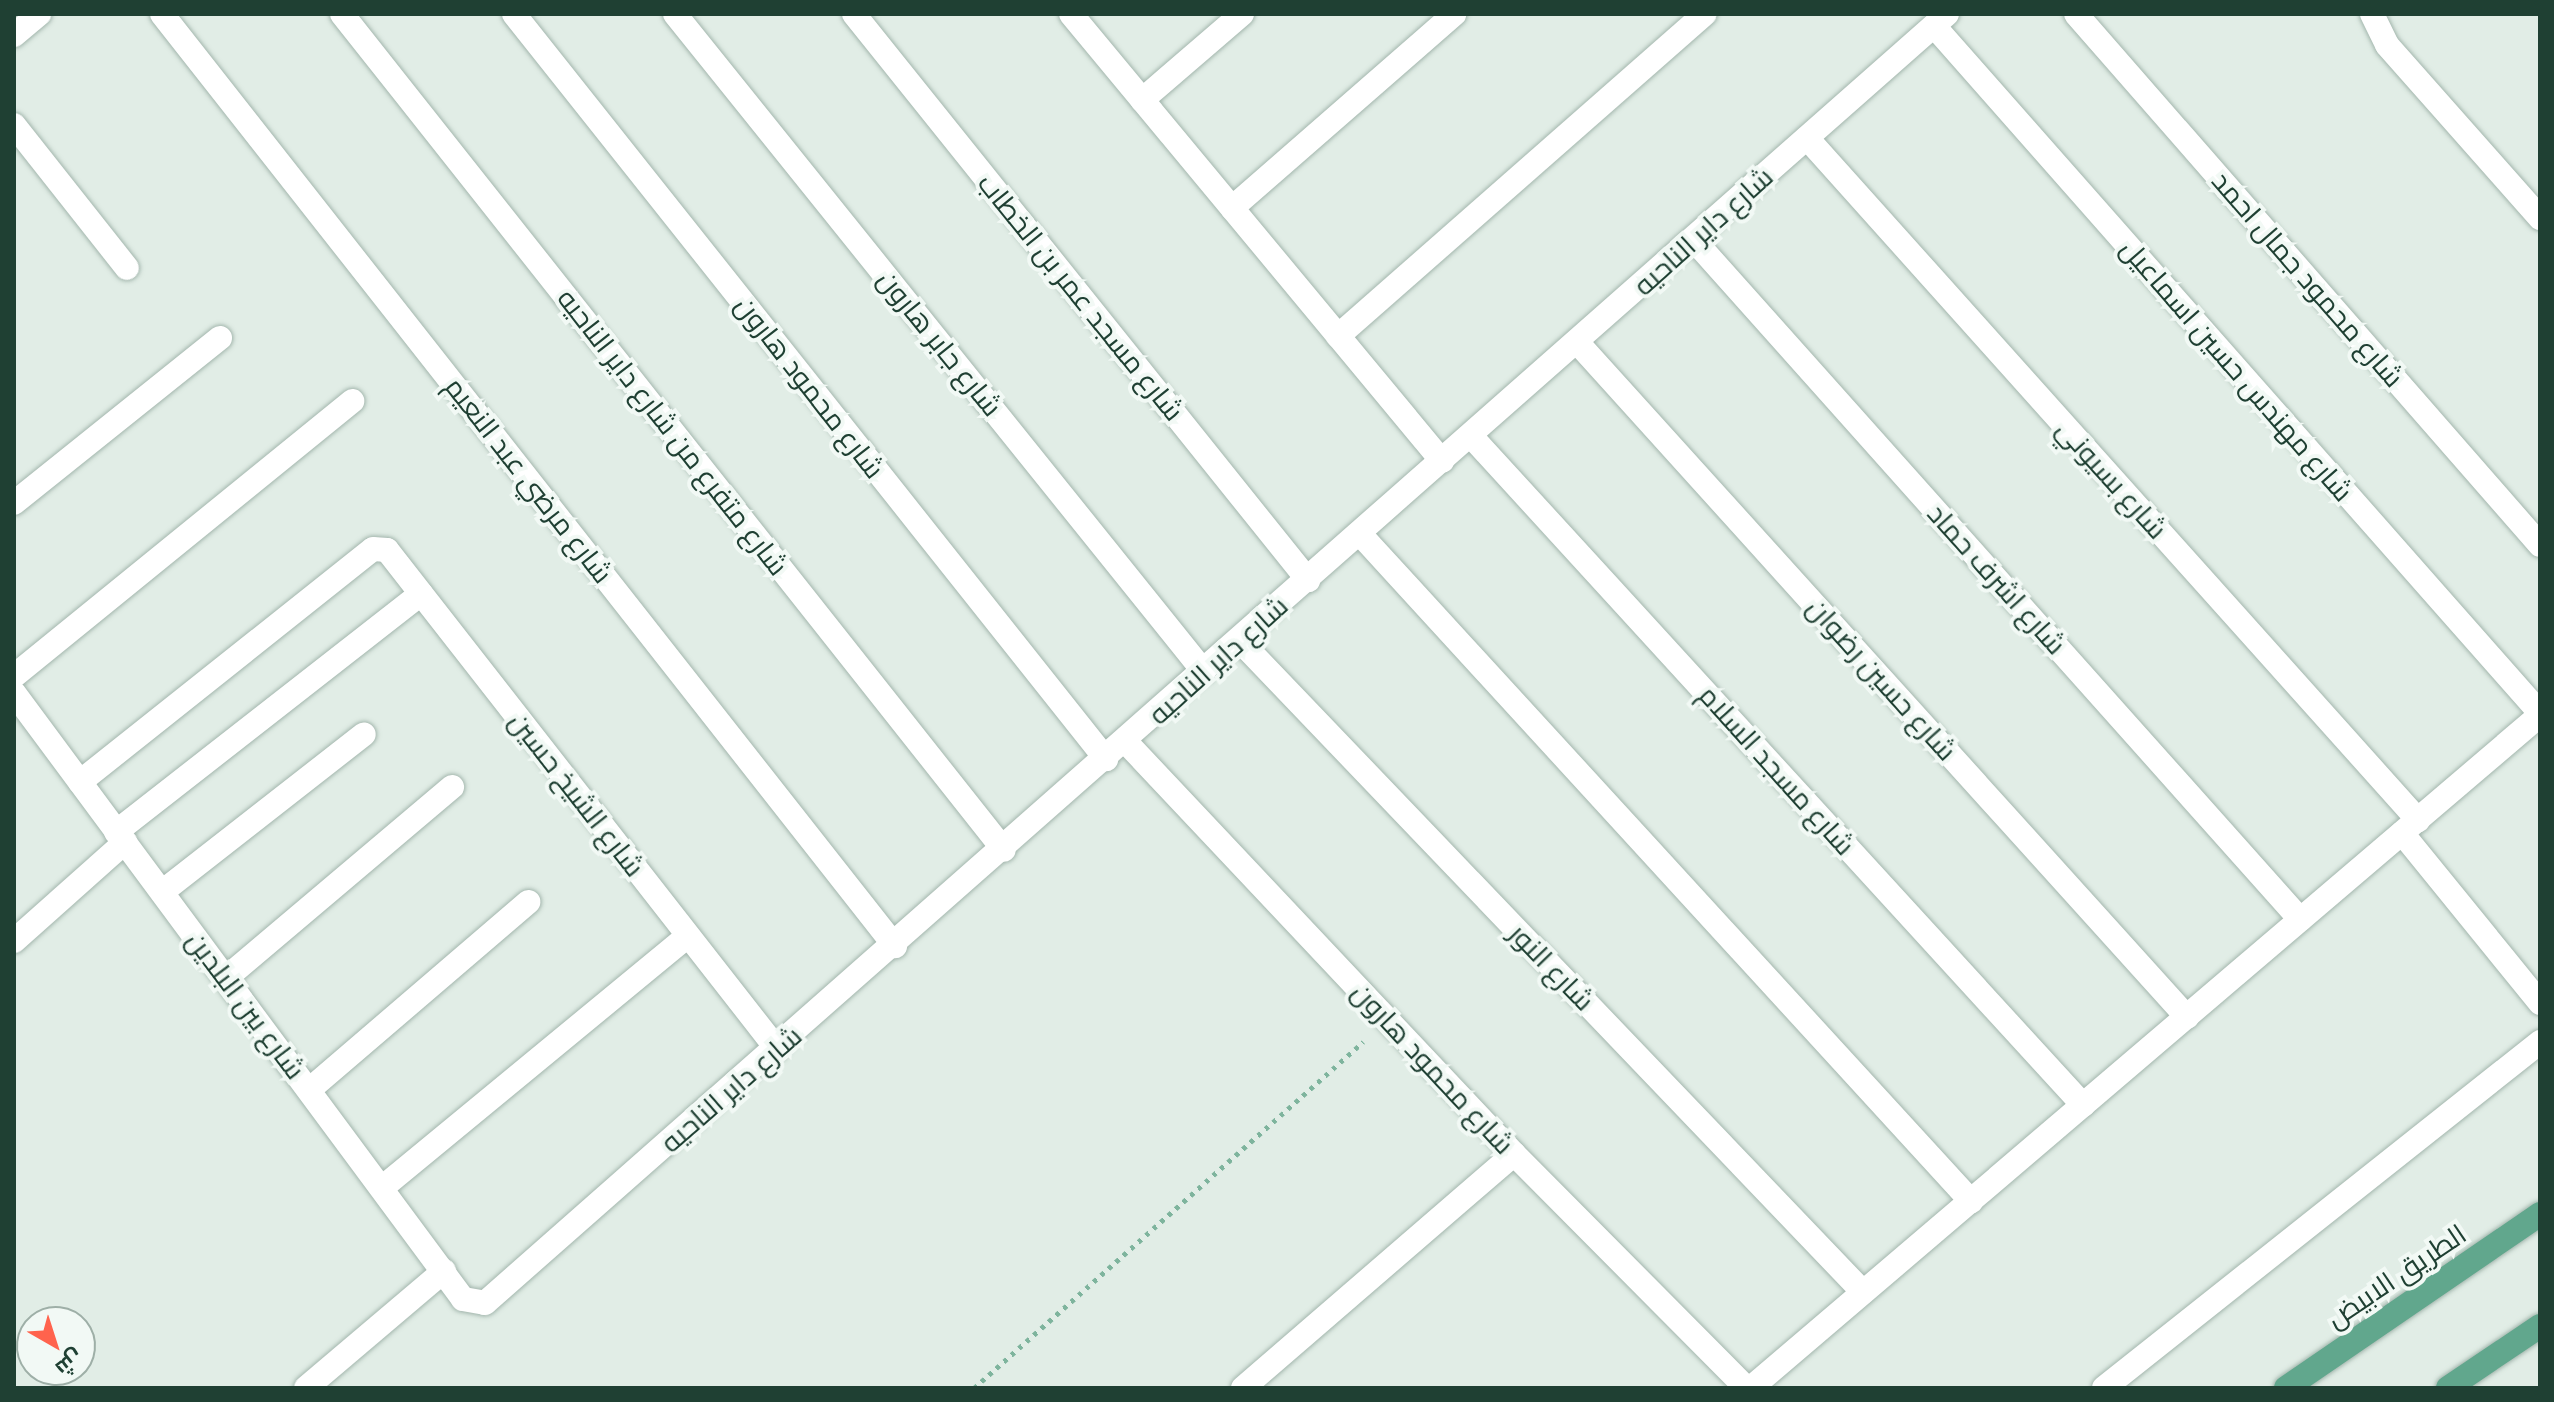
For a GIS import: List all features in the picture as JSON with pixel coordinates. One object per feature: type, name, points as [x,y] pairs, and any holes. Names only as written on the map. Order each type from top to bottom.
[{"type":"main road","name":"الطريق الابيض","points":[[2286,1388],[2540,1214]]},
{"type":"main road","points":[[2448,1388],[2540,1326]]},
{"type":"street","points":[[14,35],[39,14]]},
{"type":"street","name":"شارع مرضي عبد النعيم","points":[[162,14],[895,946]]},
{"type":"street","name":"شارع متفرع من شارع داير الناحيه","points":[[342,14],[1004,850]]},
{"type":"street","name":"شارع محمود هارون","points":[[514,14],[1106,759]]},
{"type":"street","name":"شارع جابر هارون","points":[[675,14],[1204,672]]},
{"type":"street","name":"شارع مسجد عمر بن الخطاب","points":[[854,14],[1308,580]]},
{"type":"street","points":[[1071,14],[1442,461]]},
{"type":"street","points":[[1142,100],[1242,14]]},
{"type":"street","points":[[1232,208],[1454,14]]},
{"type":"street","points":[[1338,336],[1705,14]]},
{"type":"street","name":"شارع محمود جمال احمد","points":[[2076,14],[2540,545]]},
{"type":"street","points":[[2372,14],[2387,45],[2540,218]]},
{"type":"street","name":"شارع داير الناحيه","points":[[485,1303],[1004,850],[1940,20]]},
{"type":"street","name":"شارع مهندس حسين اسماعيل","points":[[1940,20],[2540,714]]},
{"type":"street","points":[[17,135],[127,268]]},
{"type":"street","name":"شارع بسيوني","points":[[1807,138],[2410,826],[2540,1003]]},
{"type":"street","name":"شارع اشرف حماد","points":[[1693,239],[2300,919]]},
{"type":"street","points":[[14,503],[220,338]]},
{"type":"street","name":"شارع حسين رضوان","points":[[1577,342],[2187,1017]]},
{"type":"street","points":[[14,676],[352,401]]},
{"type":"street","name":"شارع مسجد السلام","points":[[1471,436],[2083,1105]]},
{"type":"street","points":[[1360,534],[1971,1201]]},
{"type":"street","name":"شارع الشيخ حسين","points":[[80,782],[373,549],[387,550],[777,1049]]},
{"type":"street","points":[[14,941],[121,837],[421,594]]},
{"type":"street","name":"شارع النور","points":[[1240,641],[1863,1292]]},
{"type":"street","name":"شارع بين البلدين","points":[[17,704],[80,782],[463,1299],[485,1303]]},
{"type":"street","points":[[1748,1388],[2540,714]]},
{"type":"street","points":[[162,892],[364,734]]},
{"type":"street","name":"شارع محمود هارون","points":[[1126,742],[1514,1154],[1748,1388]]},
{"type":"street","points":[[226,978],[452,787]]},
{"type":"street","points":[[309,1090],[528,902]]},
{"type":"street","points":[[383,1187],[687,936]]},
{"type":"street","points":[[2104,1388],[2540,1042]]},
{"type":"street","points":[[1243,1388],[1514,1154]]},
{"type":"street","points":[[306,1388],[444,1271]]},
{"type":"path","points":[[974,1388],[1388,1020]]}]
